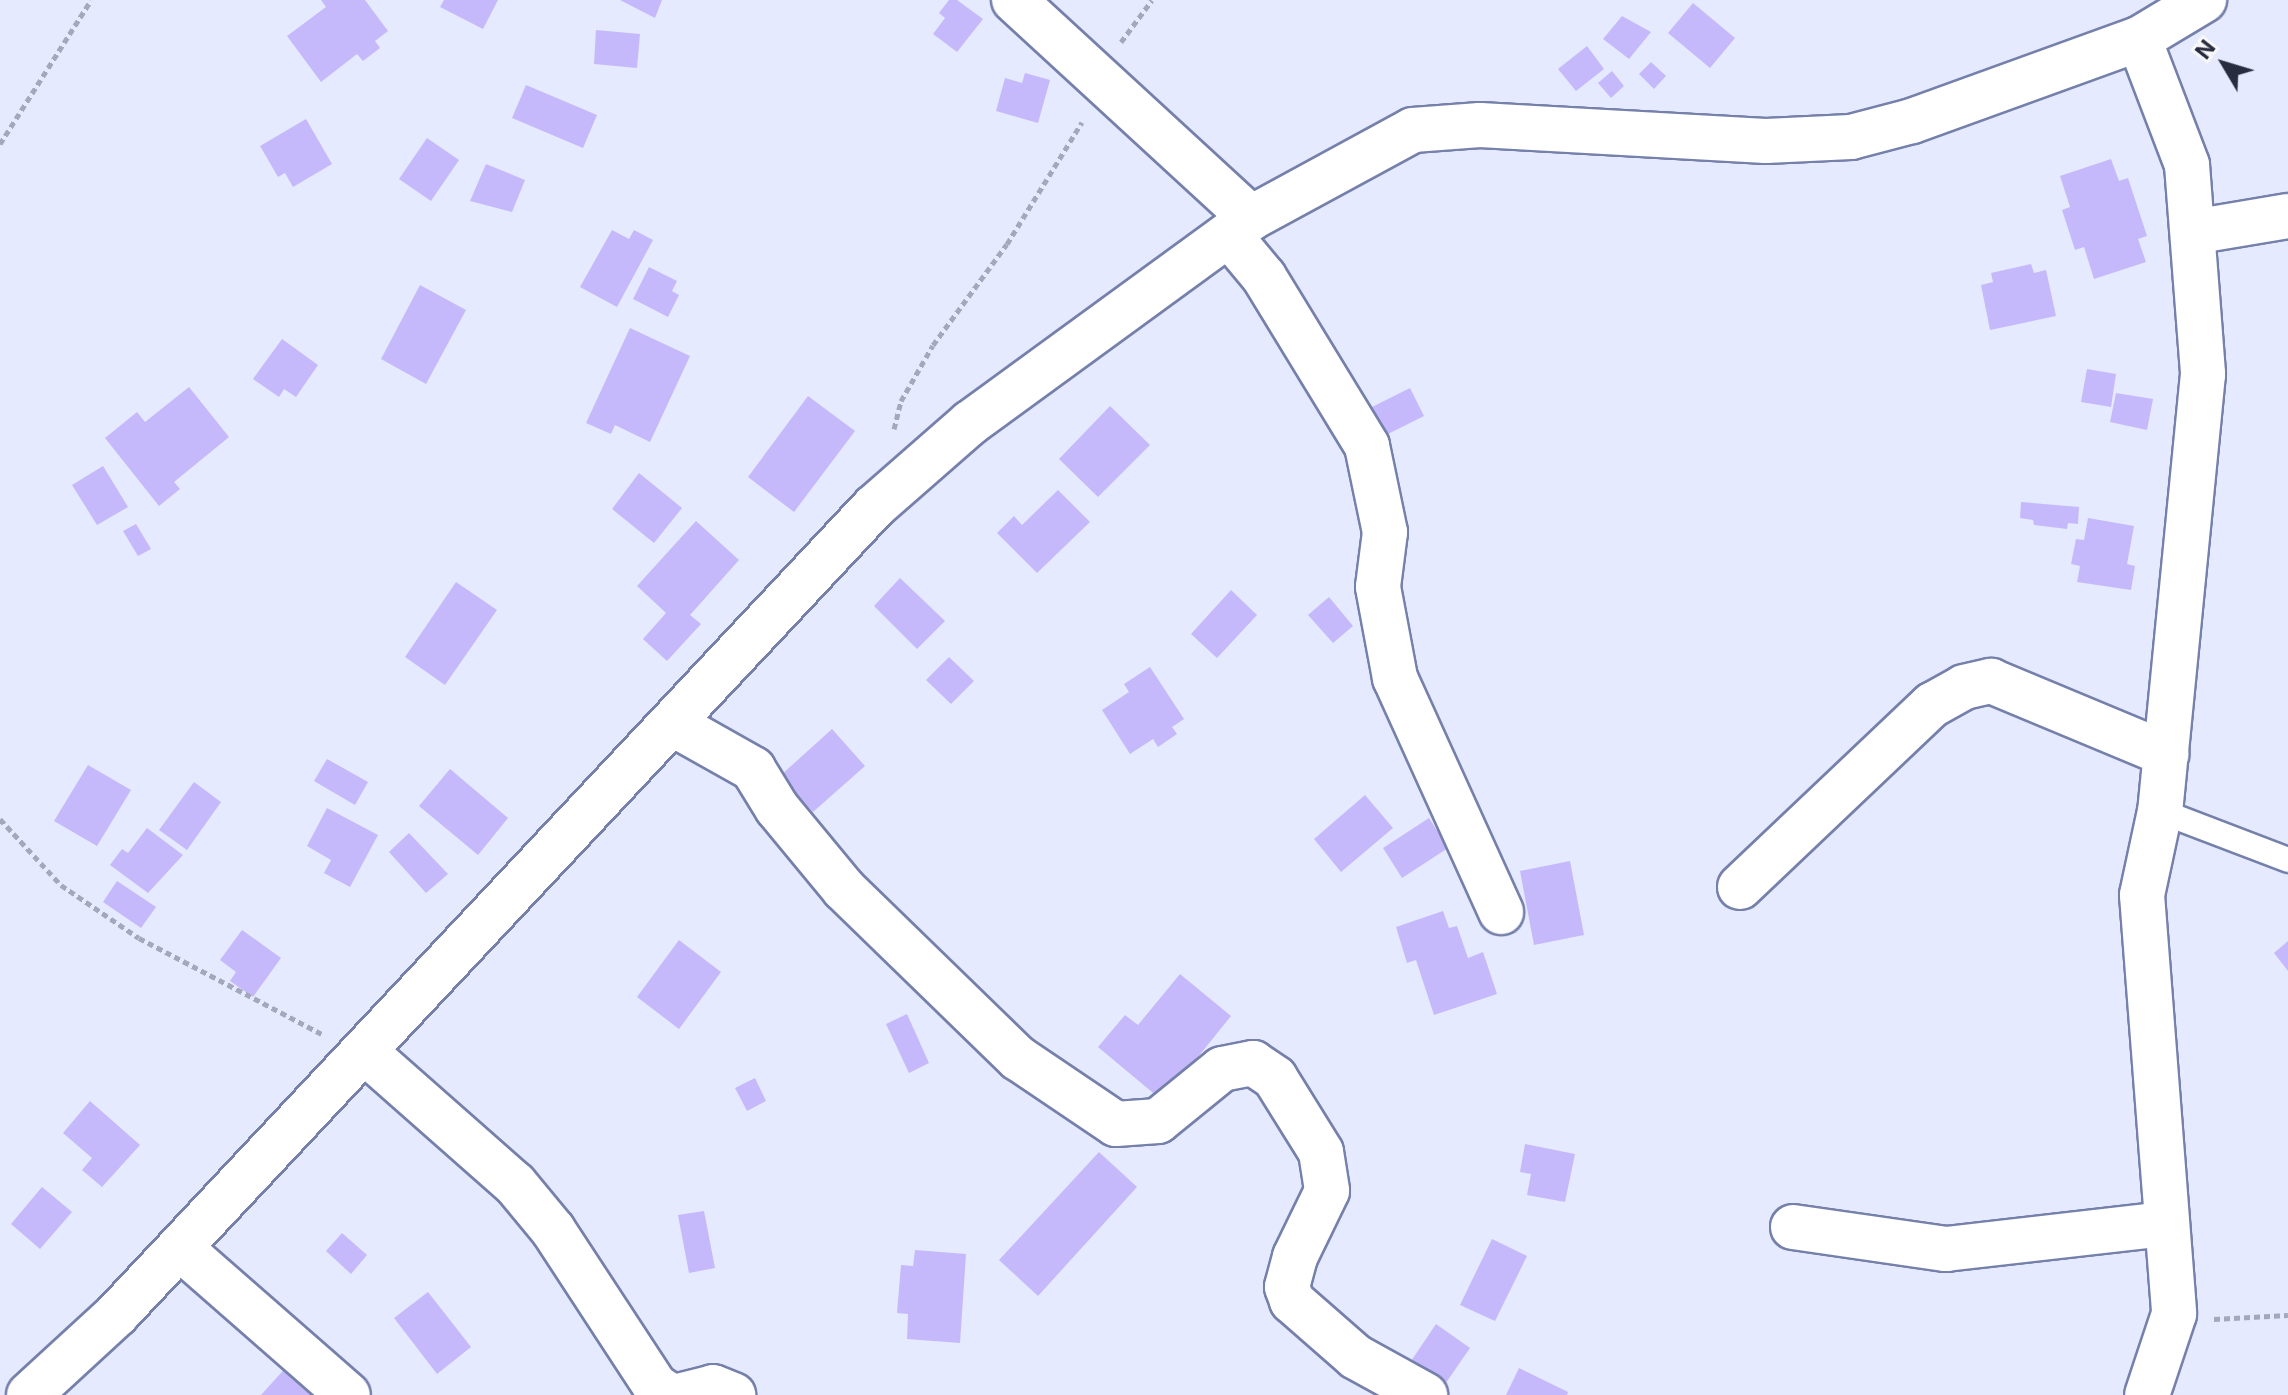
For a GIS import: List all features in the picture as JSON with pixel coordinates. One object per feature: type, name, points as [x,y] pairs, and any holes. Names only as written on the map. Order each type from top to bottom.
[{"type":"street","points":[[1014,0],[1097,73],[1240,226],[1264,277],[1367,446],[1385,532],[1378,587],[1395,678],[1501,912]]},
{"type":"street","points":[[29,1395],[180,1248],[512,890],[675,725],[874,507],[970,423],[1240,226],[1413,130],[1480,125],[1766,141],[1851,137],[1912,121],[2139,39],[2204,0]]},
{"type":"street","points":[[2139,39],[2187,165],[2203,374],[2160,811],[2142,895],[2174,1314],[2147,1395]]},
{"type":"street","points":[[2193,232],[2288,216]]},
{"type":"street","points":[[1740,887],[1932,705],[1964,687],[1991,681],[2166,754]]},
{"type":"street","points":[[675,725],[753,769],[777,808],[844,889],[1018,1058],[1116,1124],[1158,1121],[1222,1069],[1253,1063],[1275,1078],[1321,1152],[1327,1191],[1295,1257],[1287,1287],[1292,1301],[1356,1357],[1425,1395]]},
{"type":"street","points":[[364,1051],[515,1184],[553,1230],[655,1386],[669,1395]]},
{"type":"street","points":[[1793,1227],[1946,1249],[2166,1224]]},
{"type":"street","points":[[180,1248],[348,1395]]},
{"type":"street","points":[[682,1395],[713,1387],[733,1395]]},
{"type":"lane","points":[[2160,811],[2288,860]]},
{"type":"path","points":[[0,144],[91,0]]},
{"type":"path","points":[[893,431],[901,401],[933,345],[1007,244],[1090,109],[1097,73],[1152,0]]},
{"type":"path","points":[[0,819],[61,885],[139,938],[264,1007],[364,1051]]},
{"type":"path","points":[[2174,1314],[2230,1321],[2288,1315]]},
{"type":"building","points":[[321,0],[365,0],[388,31],[375,41],[380,48],[363,61],[357,54],[321,82],[287,36],[326,7]]},
{"type":"building","points":[[444,0],[498,0],[483,29],[440,7]]},
{"type":"building","points":[[620,0],[662,0],[655,18]]},
{"type":"building","points":[[949,0],[957,0],[983,19],[957,52],[933,34],[945,18],[939,13]]},
{"type":"building","points":[[1693,3],[1735,38],[1710,68],[1668,33]]},
{"type":"building","points":[[1622,16],[1651,32],[1629,59],[1603,39]]},
{"type":"building","points":[[596,30],[640,34],[637,68],[594,64]]},
{"type":"building","points":[[1587,46],[1604,69],[1576,91],[1558,69]]},
{"type":"building","points":[[1651,62],[1666,76],[1654,89],[1639,74]]},
{"type":"building","points":[[1612,71],[1624,86],[1611,98],[1598,83]]},
{"type":"building","points":[[1025,73],[1050,80],[1038,123],[996,111],[1005,78],[1022,83]]},
{"type":"building","points":[[526,85],[597,115],[583,148],[512,118]]},
{"type":"building","points":[[306,119],[332,164],[293,187],[285,173],[278,177],[260,146]]},
{"type":"building","points":[[427,138],[459,160],[431,201],[399,179]]},
{"type":"building","points":[[2111,159],[2119,181],[2128,178],[2147,236],[2138,239],[2146,262],[2094,279],[2084,247],[2075,250],[2062,210],[2070,207],[2060,176]]},
{"type":"building","points":[[486,164],[525,180],[512,212],[470,201]]},
{"type":"building","points":[[612,230],[629,239],[634,230],[653,240],[617,307],[580,287]]},
{"type":"building","points":[[2031,264],[2034,273],[2046,270],[2056,316],[1990,330],[1981,285],[1993,282],[1991,273]]},
{"type":"building","points":[[649,267],[677,281],[672,291],[679,295],[668,317],[633,299]]},
{"type":"building","points":[[420,285],[466,310],[426,384],[381,359]]},
{"type":"building","points":[[630,328],[690,356],[650,442],[615,425],[611,434],[586,423]]},
{"type":"building","points":[[282,339],[318,365],[296,397],[284,389],[279,397],[253,379]]},
{"type":"building","points":[[2087,369],[2116,374],[2111,407],[2081,402]]},
{"type":"building","points":[[189,387],[229,437],[174,482],[180,489],[159,506],[105,438],[137,412],[145,422]]},
{"type":"building","points":[[1410,388],[1424,416],[1382,437],[1368,409]]},
{"type":"building","points":[[2116,393],[2153,399],[2147,430],[2110,422]]},
{"type":"building","points":[[808,396],[855,431],[794,512],[748,477]]},
{"type":"building","points":[[1110,406],[1150,445],[1098,497],[1059,459]]},
{"type":"building","points":[[103,466],[128,507],[97,525],[72,485]]},
{"type":"building","points":[[639,473],[682,508],[654,543],[612,509]]},
{"type":"building","points":[[1058,490],[1090,522],[1037,573],[997,533],[1014,516],[1022,525]]},
{"type":"building","points":[[2021,502],[2079,507],[2078,524],[2068,523],[2067,529],[2034,525],[2033,520],[2020,518]]},
{"type":"building","points":[[2088,518],[2134,526],[2127,564],[2135,566],[2131,590],[2077,582],[2080,566],[2071,564],[2076,539],[2084,540]]},
{"type":"building","points":[[696,521],[739,560],[690,615],[701,624],[667,661],[643,639],[666,613],[637,586]]},
{"type":"building","points":[[136,524],[151,549],[138,556],[123,531]]},
{"type":"building","points":[[900,578],[945,621],[917,649],[874,606]]},
{"type":"building","points":[[456,582],[497,610],[445,685],[405,657]]},
{"type":"building","points":[[1231,590],[1257,615],[1217,658],[1191,634]]},
{"type":"building","points":[[1329,597],[1353,626],[1333,643],[1308,615]]},
{"type":"building","points":[[949,657],[974,681],[951,704],[926,680]]},
{"type":"building","points":[[1150,667],[1184,719],[1172,727],[1177,734],[1158,747],[1153,739],[1130,754],[1102,710],[1129,692],[1124,684]]},
{"type":"building","points":[[832,729],[865,766],[813,812],[780,776]]},
{"type":"building","points":[[327,759],[368,782],[355,805],[314,781]]},
{"type":"building","points":[[88,765],[131,790],[97,846],[54,821]]},
{"type":"building","points":[[450,769],[508,818],[478,855],[419,806]]},
{"type":"building","points":[[194,782],[221,802],[187,850],[159,830]]},
{"type":"building","points":[[1365,795],[1393,828],[1341,872],[1314,839]]},
{"type":"building","points":[[327,808],[378,835],[350,887],[324,873],[331,860],[307,846]]},
{"type":"building","points":[[1429,818],[1448,848],[1402,878],[1383,848]]},
{"type":"building","points":[[147,828],[183,855],[148,893],[110,865],[122,849],[128,853]]},
{"type":"building","points":[[409,833],[448,874],[426,893],[389,852]]},
{"type":"building","points":[[1570,861],[1584,935],[1534,945],[1520,871]]},
{"type":"building","points":[[117,881],[156,907],[141,928],[103,902]]},
{"type":"building","points":[[1443,911],[1449,928],[1457,926],[1468,958],[1483,952],[1497,994],[1434,1015],[1416,960],[1407,963],[1396,927]]},
{"type":"building","points":[[242,930],[281,958],[253,997],[230,981],[236,972],[220,960]]},
{"type":"building","points":[[679,940],[721,972],[679,1029],[637,997]]},
{"type":"building","points":[[2288,941],[2288,971],[2274,953]]},
{"type":"building","points":[[1180,974],[1231,1016],[1189,1068],[1195,1074],[1158,1097],[1098,1047],[1125,1015],[1138,1025]]},
{"type":"building","points":[[907,1014],[929,1063],[909,1073],[886,1024]]},
{"type":"building","points":[[755,1078],[766,1101],[747,1111],[735,1088]]},
{"type":"building","points":[[90,1101],[140,1145],[102,1187],[82,1170],[92,1158],[63,1133]]},
{"type":"building","points":[[1525,1144],[1575,1154],[1565,1202],[1527,1195],[1531,1174],[1520,1172]]},
{"type":"building","points":[[1099,1152],[1137,1187],[1038,1296],[999,1260]]},
{"type":"building","points":[[42,1187],[72,1212],[40,1249],[11,1224]]},
{"type":"building","points":[[704,1211],[715,1268],[689,1273],[678,1215]]},
{"type":"building","points":[[342,1233],[367,1255],[351,1274],[326,1251]]},
{"type":"building","points":[[1492,1239],[1527,1256],[1495,1321],[1460,1305]]},
{"type":"building","points":[[915,1250],[966,1254],[960,1343],[907,1339],[908,1314],[897,1313],[901,1265],[913,1266]]},
{"type":"building","points":[[428,1292],[471,1347],[437,1374],[394,1318]]},
{"type":"building","points":[[1436,1324],[1470,1348],[1441,1390],[1407,1367]]},
{"type":"building","points":[[290,1363],[318,1395],[261,1395]]},
{"type":"building","points":[[1519,1368],[1568,1392],[1567,1395],[1506,1395]]}]
